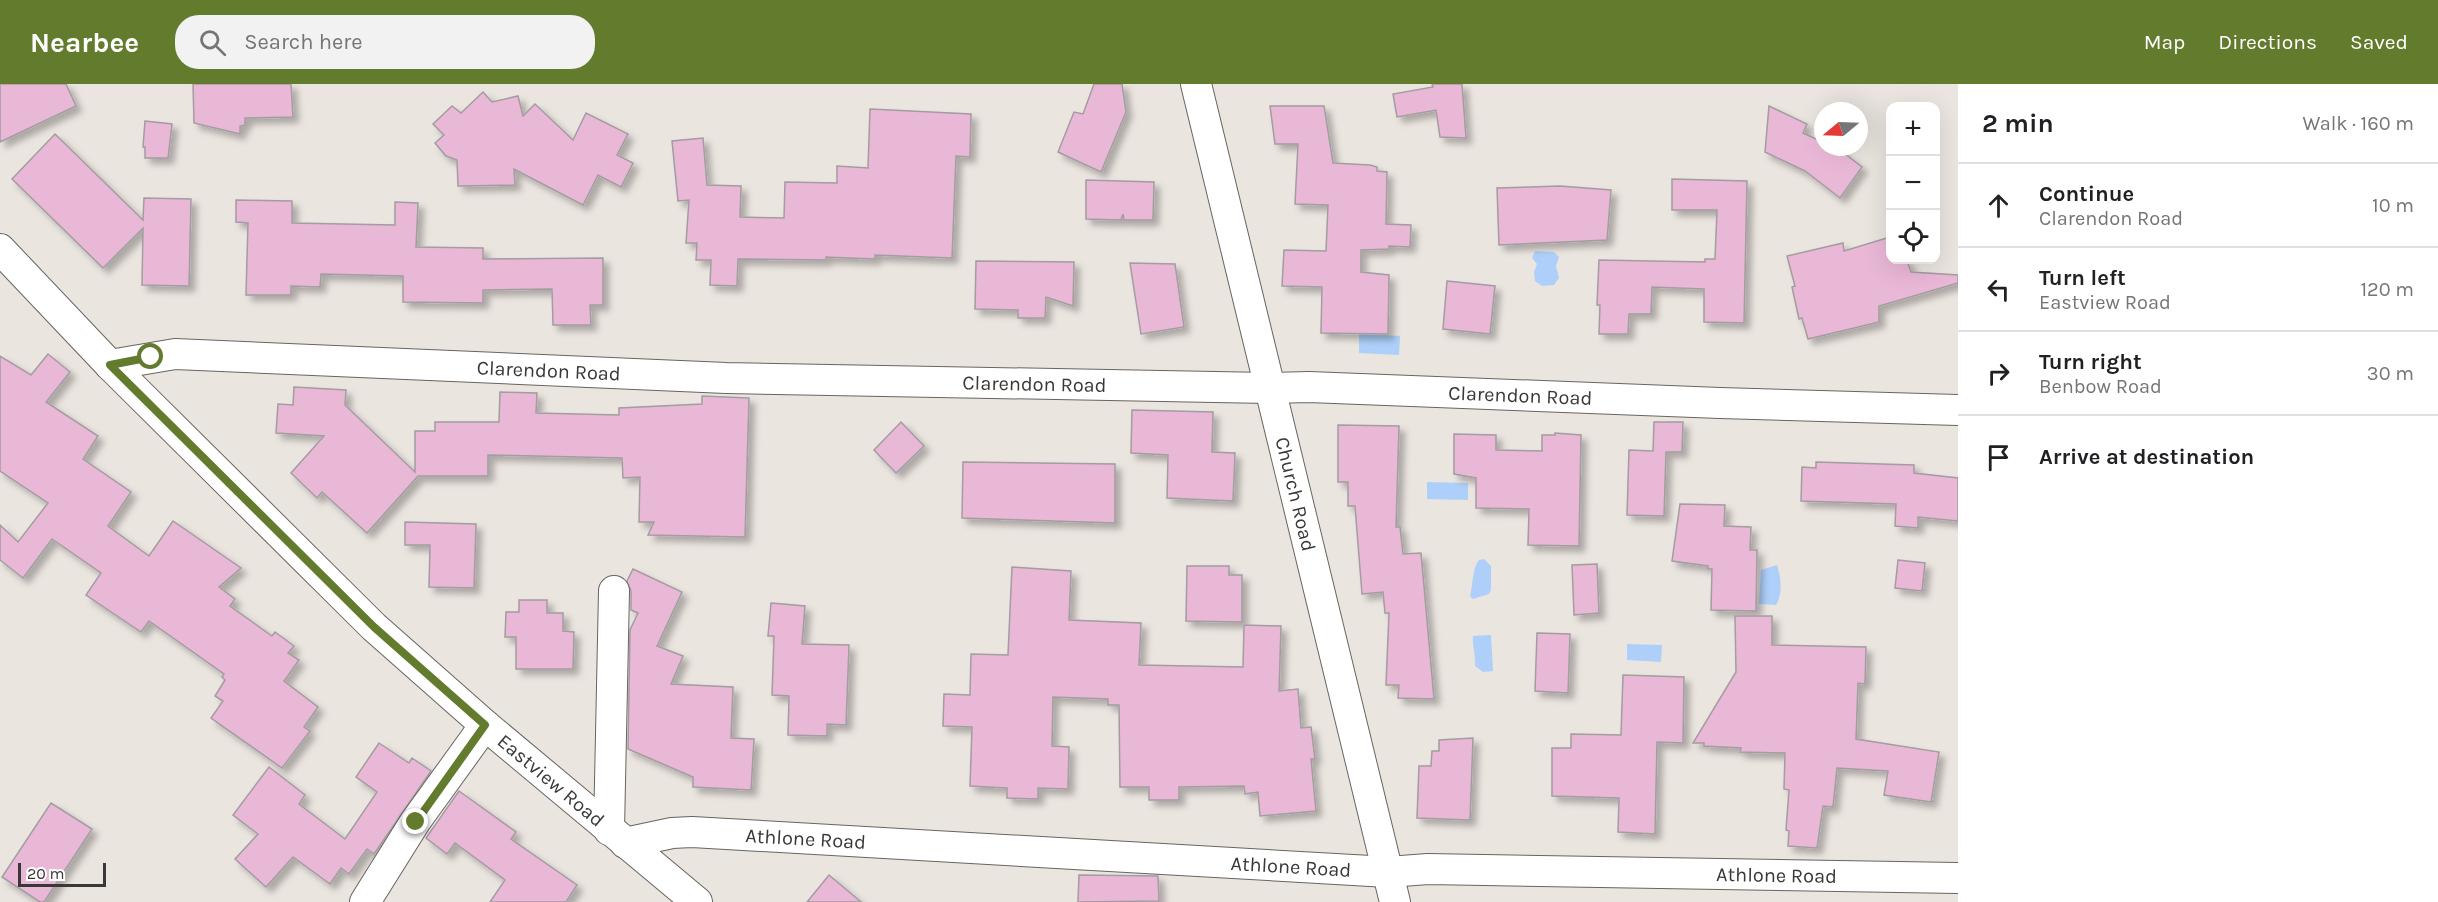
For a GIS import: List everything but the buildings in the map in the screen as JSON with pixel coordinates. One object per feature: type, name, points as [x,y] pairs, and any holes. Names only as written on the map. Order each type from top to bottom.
[{"type":"street","name":"Church Road","points":[[1196,84],[1268,388],[1395,902]]},
{"type":"street","name":"Eastview Road","points":[[0,249],[110,365],[374,627],[485,725],[697,902]]},
{"type":"street","name":"Clarendon Road","points":[[110,365],[175,354],[726,378],[1309,387],[1720,404],[1958,410]]},
{"type":"street","points":[[614,591],[617,836]]},
{"type":"street","points":[[365,902],[416,822],[485,725]]},
{"type":"street","name":"Athlone Road","points":[[617,836],[692,832],[1388,872],[1428,869],[1957,878]]},
{"type":"water","points":[[1535,251],[1554,252],[1559,257],[1556,266],[1559,278],[1554,285],[1542,286],[1535,281],[1534,272],[1537,264],[1532,258]]},
{"type":"water","points":[[1359,334],[1400,336],[1399,355],[1359,353]]},
{"type":"water","points":[[1427,482],[1468,483],[1468,500],[1427,499]]},
{"type":"water","points":[[1484,559],[1491,566],[1491,590],[1489,594],[1473,599],[1470,596],[1475,568],[1479,560]]},
{"type":"water","points":[[1777,565],[1781,585],[1776,605],[1759,604],[1761,570]]},
{"type":"water","points":[[1491,635],[1493,671],[1483,672],[1475,666],[1473,636]]},
{"type":"water","points":[[1627,644],[1662,645],[1661,662],[1627,660]]},
{"type":"route","points":[[151,357],[110,365],[374,627],[485,725],[416,822]]}]
